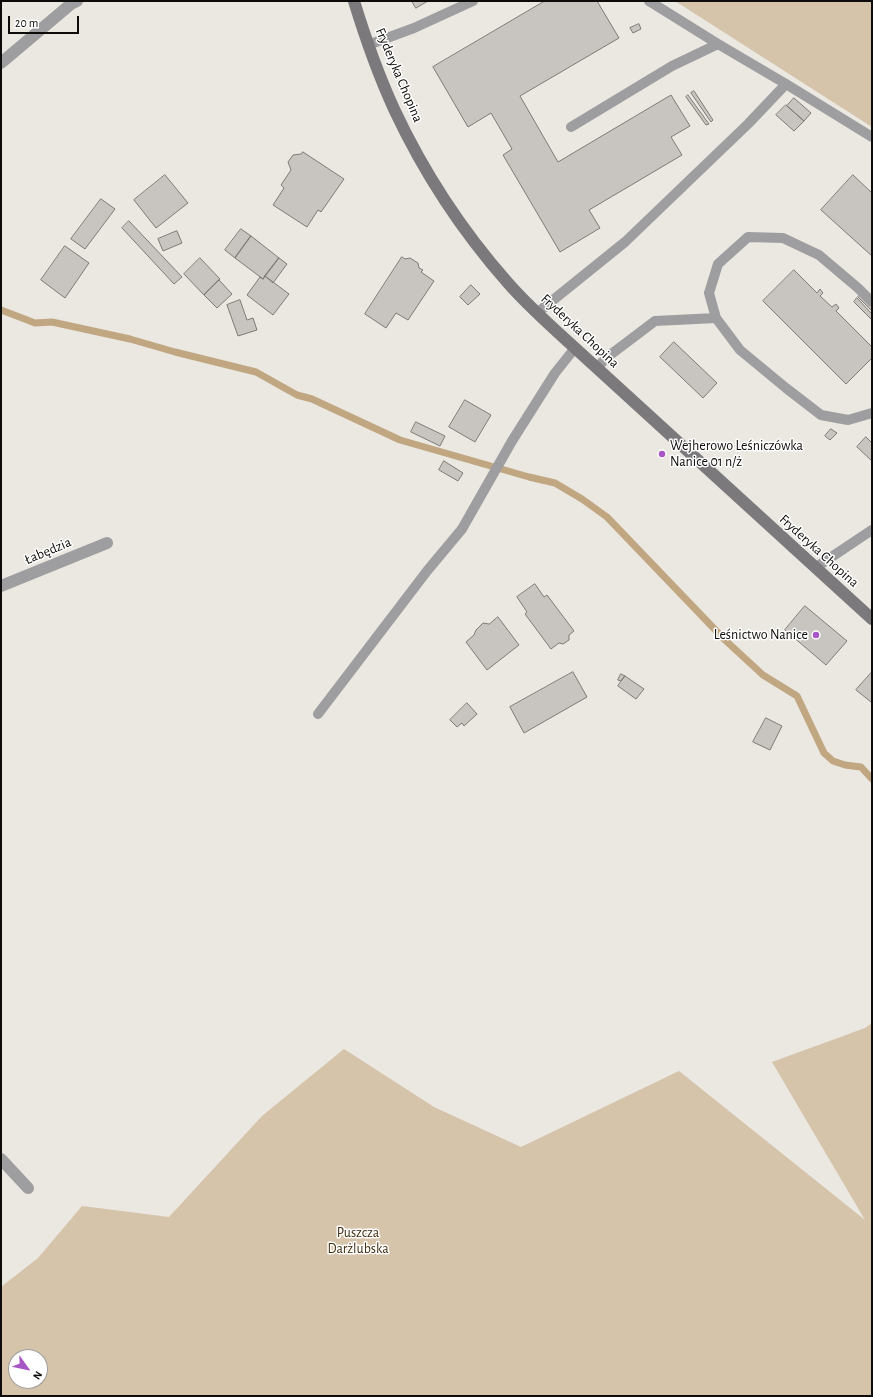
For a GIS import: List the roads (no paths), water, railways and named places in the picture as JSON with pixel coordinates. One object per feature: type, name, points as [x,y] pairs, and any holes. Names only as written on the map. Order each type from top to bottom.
[{"type":"street","points":[[1,63],[71,4],[77,1]]},
{"type":"street","name":"Fryderyka Chopina","points":[[354,1],[368,45],[394,109],[431,177],[474,242],[508,284],[575,348],[872,619]]},
{"type":"street","name":"Łabędzia","points":[[1,586],[107,543]]},
{"type":"street","points":[[1,1159],[28,1188]]},
{"type":"lane","points":[[368,45],[414,28],[473,1]]},
{"type":"lane","points":[[650,1],[872,137]]},
{"type":"lane","points":[[570,127],[672,66],[718,44]]},
{"type":"lane","points":[[537,313],[625,242],[742,130],[786,84]]},
{"type":"lane","points":[[872,302],[819,255],[783,238],[748,237],[718,264],[709,293],[716,318],[740,350],[821,415],[848,420],[872,413]]},
{"type":"lane","points":[[597,367],[610,354],[656,321],[716,318]]},
{"type":"lane","points":[[318,714],[427,571],[462,529],[512,441],[555,372],[575,348]]},
{"type":"lane","points":[[815,568],[872,530]]},
{"type":"waterway","points":[[1,310],[35,323],[52,322],[130,339],[256,372],[297,395],[312,399],[400,440],[555,483],[582,499],[607,517],[725,640],[763,675],[797,696],[824,753],[833,761],[845,765],[861,767],[872,779]]},
{"type":"place","name":"Wejherowo Leśniczówka Nanice 01 n/ż","points":[[662,454]]},
{"type":"place","name":"Leśnictwo Nanice","points":[[816,635]]},
{"type":"park label","name":"Puszcza Darżlubska","points":[[358,1242]]}]
